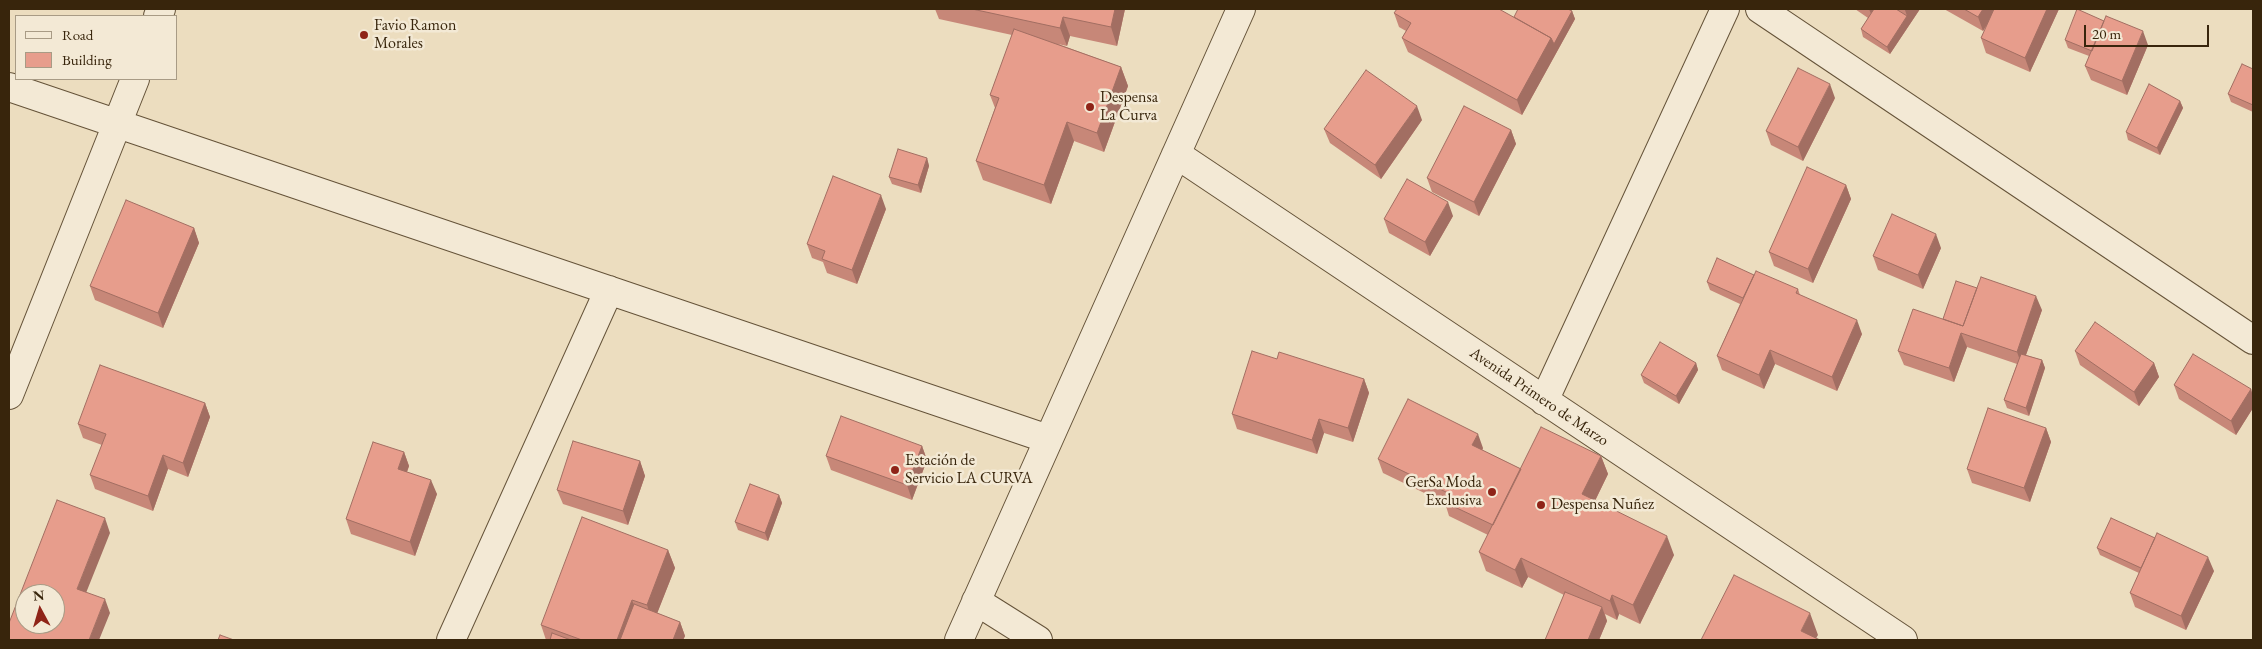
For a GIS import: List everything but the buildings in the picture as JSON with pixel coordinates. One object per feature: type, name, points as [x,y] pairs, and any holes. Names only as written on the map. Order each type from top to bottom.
[{"type":"street","points":[[959,640],[1241,9]]},
{"type":"street","points":[[1544,401],[1725,9]]},
{"type":"street","points":[[1760,9],[2253,340]]},
{"type":"street","points":[[9,395],[135,80]]},
{"type":"street","points":[[9,87],[1048,440]]},
{"type":"street","name":"Avenida Primero de Marzo","points":[[1176,154],[1903,640]]},
{"type":"street","points":[[451,640],[610,290]]},
{"type":"street","points":[[976,601],[1038,640]]},
{"type":"place","name":"Favio Ramon Morales","points":[[364,35]]},
{"type":"place","name":"Despensa La Curva","points":[[1090,107]]},
{"type":"place","name":"Estación de Servicio LA CURVA","points":[[895,470]]},
{"type":"place","name":"GerSa Moda Exclusiva","points":[[1492,492]]},
{"type":"place","name":"Despensa Nuñez","points":[[1541,505]]}]
